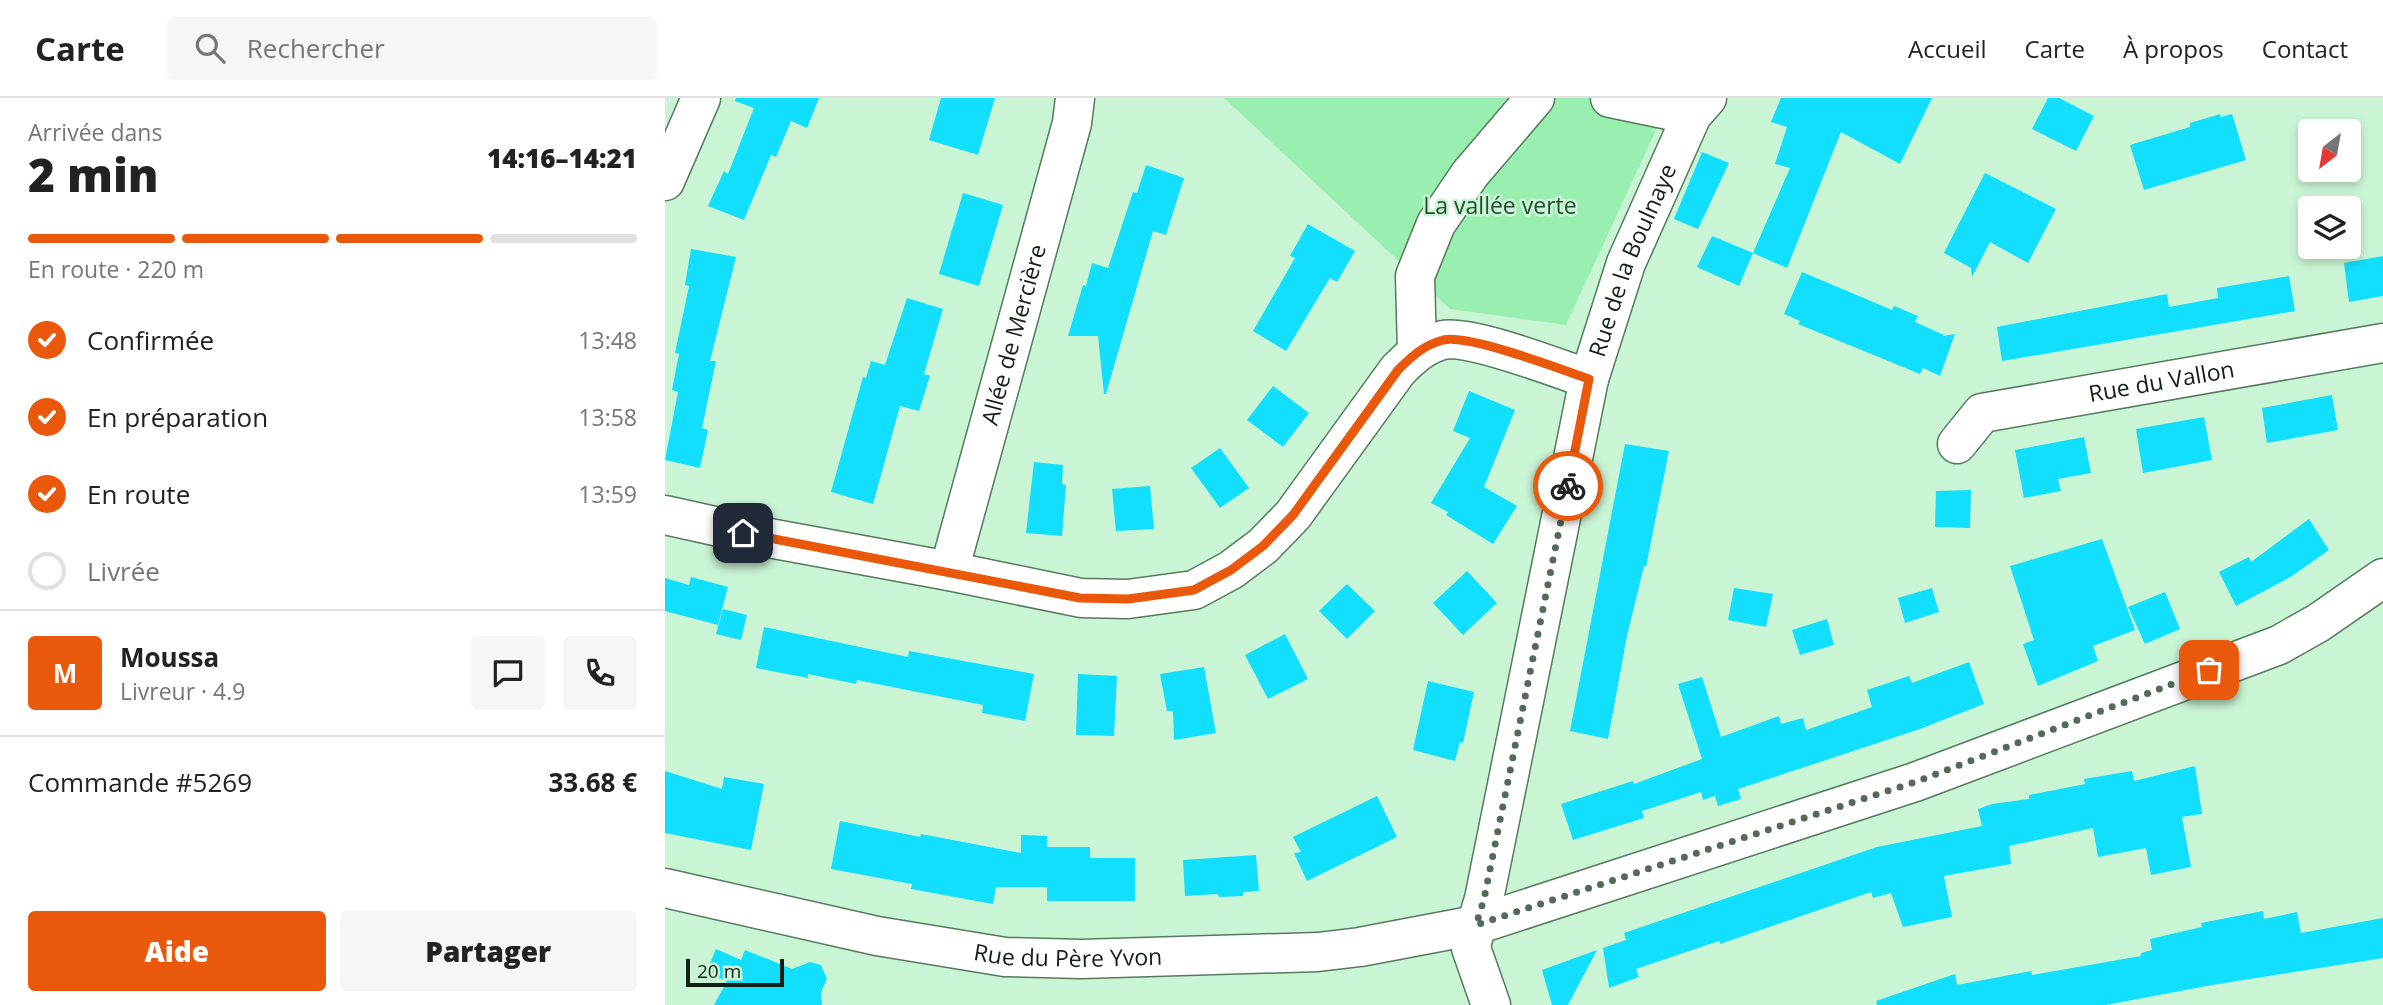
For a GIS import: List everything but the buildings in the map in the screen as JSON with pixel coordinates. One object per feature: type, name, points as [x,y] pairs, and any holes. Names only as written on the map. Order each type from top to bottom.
[{"type":"street","points":[[665,181],[701,98]]},
{"type":"street","name":"Allée de Mercière","points":[[949,571],[1072,123],[1075,98]]},
{"type":"street","points":[[1417,351],[1415,276],[1436,224],[1469,174],[1535,98]]},
{"type":"street","points":[[1610,98],[1700,107]]},
{"type":"street","name":"Rue de la Boulnaye","points":[[1491,1005],[1471,948],[1484,899],[1589,379],[1626,263],[1700,107]]},
{"type":"street","points":[[665,515],[769,538],[1080,598],[1128,599],[1194,590],[1231,570],[1263,546],[1293,515],[1398,370],[1417,351],[1444,340],[1475,342],[1589,379]]},
{"type":"street","name":"Rue du Vallon","points":[[1957,444],[1982,413],[2383,343]]},
{"type":"street","name":"Rue du Père Yvon","points":[[665,888],[877,936],[1005,957],[1081,959],[1318,952],[1360,947],[1476,925],[1915,782],[2279,645],[2383,578]]},
{"type":"green space","name":"La vallée verte","points":[[1224,98],[1591,98],[1658,126],[1566,325],[1450,309]]},
{"type":"way so far","points":[[1568,486],[1484,899],[1476,925],[1915,782],[2209,670]]},
{"type":"route","points":[[743,533],[1080,598],[1128,599],[1194,590],[1231,570],[1263,546],[1293,515],[1398,370],[1417,351],[1444,340],[1475,342],[1589,379],[1568,486]]}]
